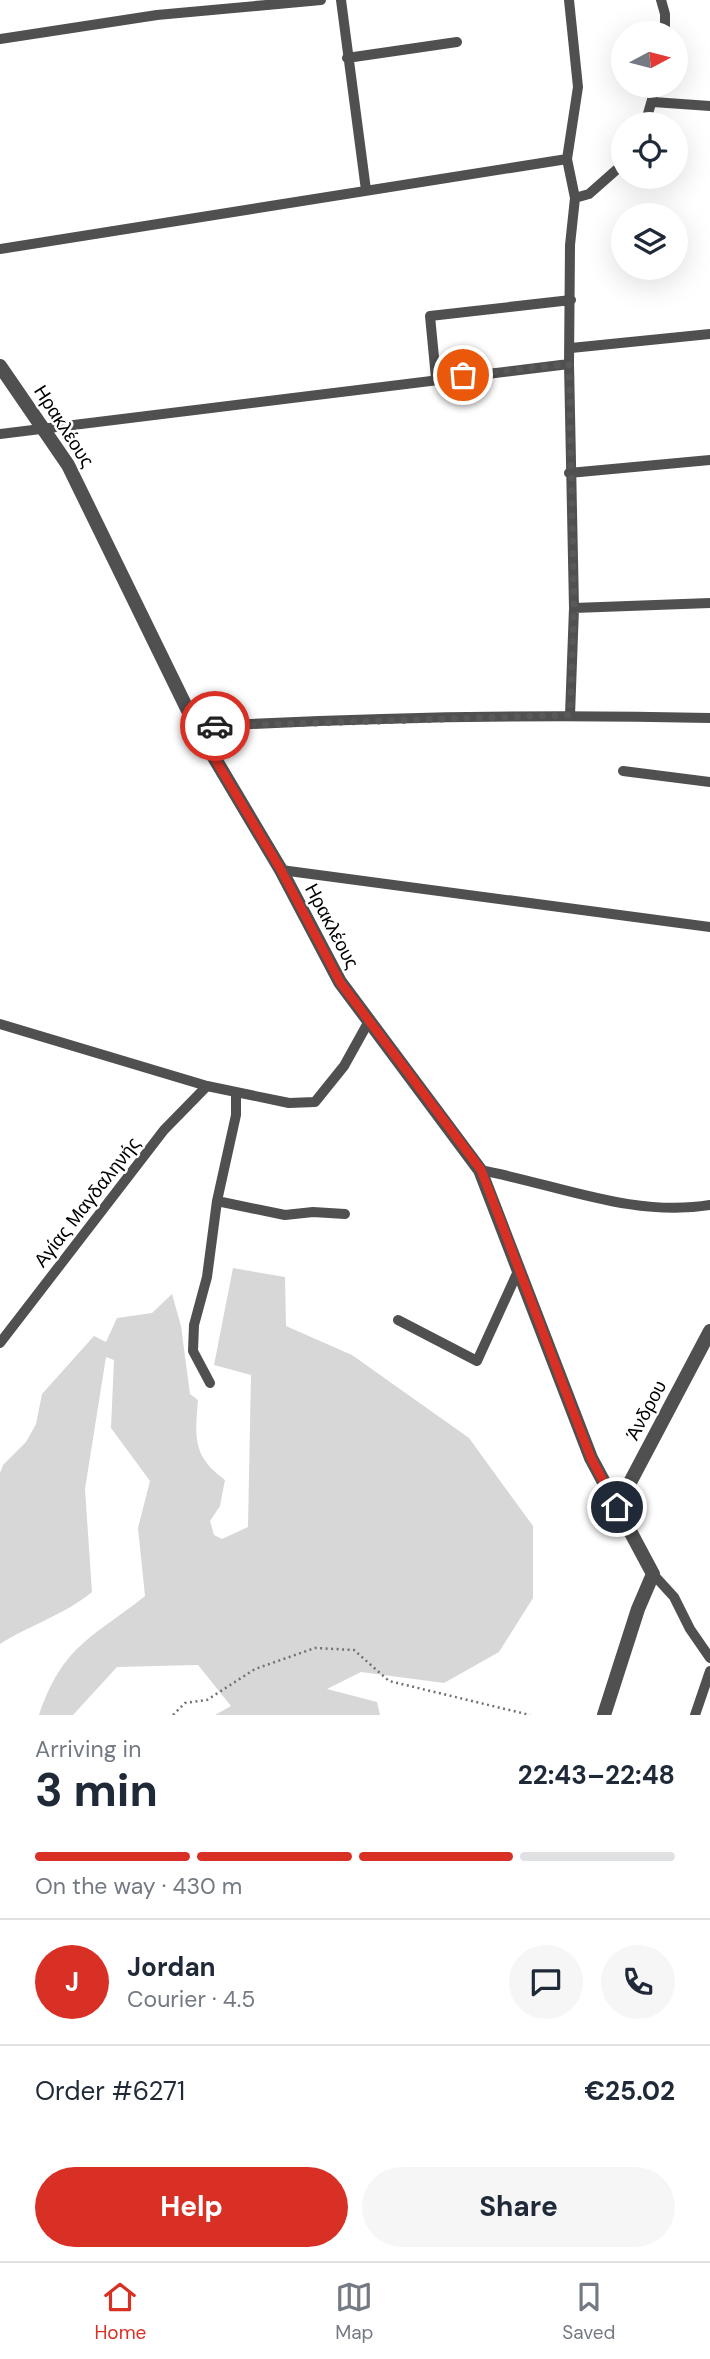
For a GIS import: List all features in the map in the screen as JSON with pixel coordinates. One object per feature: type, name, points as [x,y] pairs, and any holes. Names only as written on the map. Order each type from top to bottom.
[{"type":"street","points":[[0,39],[157,15],[321,0]]},
{"type":"street","points":[[341,0],[366,190]]},
{"type":"street","points":[[569,0],[578,87],[567,159],[575,198],[570,245],[569,473],[574,608],[570,715]]},
{"type":"street","points":[[661,0],[665,21]]},
{"type":"street","points":[[347,58],[457,41]]},
{"type":"street","points":[[649,112],[654,98]]},
{"type":"street","points":[[653,102],[710,106]]},
{"type":"street","points":[[0,249],[567,159]]},
{"type":"street","points":[[575,198],[589,194],[611,175]]},
{"type":"street","points":[[436,378],[430,316],[571,300]]},
{"type":"street","points":[[571,348],[710,334]]},
{"type":"street","points":[[0,434],[436,378],[569,364]]},
{"type":"street","name":"Ηρακλέους","points":[[0,366],[46,430],[92,510],[196,727],[281,870],[340,982],[481,1170],[591,1458],[653,1574]]},
{"type":"street","points":[[569,473],[710,460]]},
{"type":"street","points":[[574,608],[710,603]]},
{"type":"street","points":[[196,727],[309,721],[570,715],[710,718]]},
{"type":"street","points":[[622,771],[710,782]]},
{"type":"street","points":[[281,870],[710,927]]},
{"type":"street","points":[[0,1024],[207,1086],[289,1103],[315,1102],[344,1066],[369,1021]]},
{"type":"street","name":"Αγίας Μαγδαληνής","points":[[0,1343],[164,1130],[207,1086]]},
{"type":"street","points":[[210,1383],[193,1352],[194,1325],[207,1277],[217,1201],[234,1125],[236,1093]]},
{"type":"street","points":[[481,1170],[538,1181],[633,1207],[710,1205]]},
{"type":"street","points":[[217,1201],[285,1215],[313,1212],[345,1214]]},
{"type":"street","points":[[398,1320],[477,1361],[519,1269]]},
{"type":"street","name":"Άνδρου","points":[[617,1507],[710,1331]]},
{"type":"street","points":[[604,1715],[638,1609],[653,1574],[674,1597],[690,1629],[710,1658]]},
{"type":"street","points":[[695,1715],[710,1671]]},
{"type":"path","points":[[173,1715],[185,1703],[207,1700],[255,1669],[315,1648],[354,1650],[389,1681],[530,1715]]},
{"type":"shaded area","points":[[233,1268],[285,1277],[286,1326],[352,1355],[469,1438],[533,1526],[533,1598],[499,1652],[444,1683],[361,1672],[327,1689],[377,1702],[380,1715],[215,1715],[231,1706],[198,1665],[117,1667],[73,1715],[39,1715],[58,1673],[69,1658],[94,1634],[145,1596],[138,1528],[150,1481],[111,1428],[114,1360],[106,1357],[85,1489],[92,1592],[70,1607],[0,1644],[0,1473],[3,1465],[26,1442],[36,1424],[42,1394],[94,1336],[106,1342],[117,1318],[152,1313],[172,1294],[181,1326],[190,1394],[198,1400],[198,1445],[206,1463],[225,1480],[220,1506],[210,1521],[214,1535],[222,1539],[248,1527],[251,1375],[214,1365]]},
{"type":"way so far","points":[[215,726],[570,715],[574,608],[569,473],[569,364],[463,375]]},
{"type":"route","points":[[215,726],[196,727],[281,870],[340,982],[481,1170],[591,1458],[617,1507]]}]
